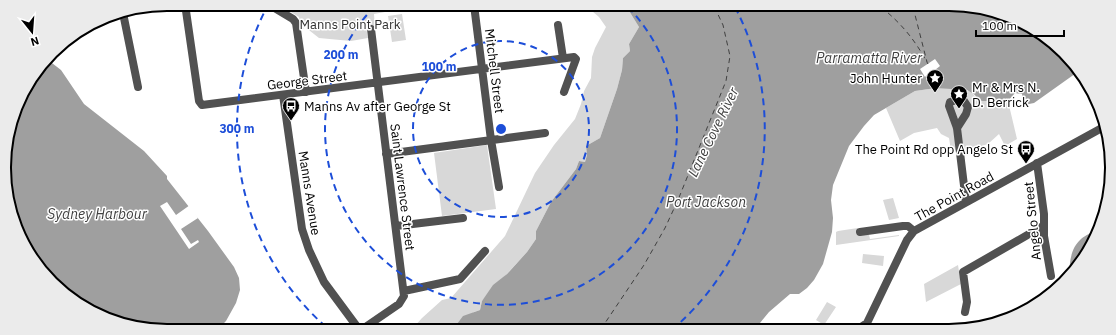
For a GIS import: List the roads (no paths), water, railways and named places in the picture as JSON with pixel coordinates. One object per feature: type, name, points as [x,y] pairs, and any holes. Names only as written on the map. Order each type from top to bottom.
[{"type":"street","name":"George Street","points":[[186,11],[199,101],[202,105],[563,58]]},
{"type":"street","points":[[280,11],[293,19],[296,24],[306,92]]},
{"type":"street","name":"Mitchell Street","points":[[475,11],[491,140],[499,187]]},
{"type":"street","points":[[124,17],[138,87]]},
{"type":"street","points":[[558,25],[563,58],[574,57],[576,59],[564,92]]},
{"type":"street","name":"Saint Lawrence Street","points":[[371,29],[404,291]]},
{"type":"street","name":"Manns Avenue","points":[[283,95],[302,229],[309,250],[324,282],[355,324]]},
{"type":"street","points":[[957,128],[966,202]]},
{"type":"street","name":"The Point Road","points":[[866,324],[907,240],[914,231],[1100,129]]},
{"type":"street","points":[[386,154],[544,133]]},
{"type":"street","name":"Angelo Street","points":[[1037,164],[1044,214],[1043,226],[1051,276]]},
{"type":"street","points":[[396,226],[463,218]]},
{"type":"street","points":[[860,232],[903,226],[908,226],[914,231]]},
{"type":"street","points":[[965,312],[967,302],[964,272],[1043,226]]},
{"type":"street","points":[[370,324],[400,304],[404,296],[404,291],[460,279],[485,251]]},
{"type":"water","name":"Port Jackson","points":[[629,11],[969,12],[999,19],[1027,32],[1052,50],[1074,74],[1034,103],[1024,105],[1022,94],[1015,93],[1008,101],[978,101],[975,95],[967,90],[936,88],[915,91],[874,115],[849,146],[833,185],[831,200],[833,218],[832,232],[823,264],[814,280],[807,288],[799,294],[790,294],[769,312],[759,324],[457,324],[463,316],[480,310],[482,301],[493,285],[507,274],[527,252],[536,239],[536,231],[551,202],[576,169],[579,161],[585,162],[587,155],[586,146],[600,138],[617,89],[622,70],[623,58],[630,51],[629,44],[639,27]]},
{"type":"water","name":"Sydney Harbour","points":[[51,63],[61,70],[84,104],[144,151],[167,176],[167,179],[234,267],[239,278],[240,290],[236,303],[223,324],[157,324],[117,316],[98,308],[72,292],[43,263],[27,237],[19,218],[12,188],[11,157],[16,127],[27,98],[43,72]]},
{"type":"water","points":[[1091,232],[1084,246],[1070,267],[1073,251],[1081,239]]},
{"type":"place","name":"John Hunter","points":[[935,93]]},
{"type":"place","name":"Mr & Mrs N. D. Berrick","points":[[959,109]]},
{"type":"place","name":"Manns Av after George St","points":[[291,121]]},
{"type":"place","name":"The Point Rd opp Angelo St","points":[[1026,164]]},
{"type":"park label","name":"Manns Point Park","points":[[350,24]]},
{"type":"water label","name":"Parramatta River","points":[[869,58]]},
{"type":"water label","name":"Lane Cove River","points":[[713,132]]}]
